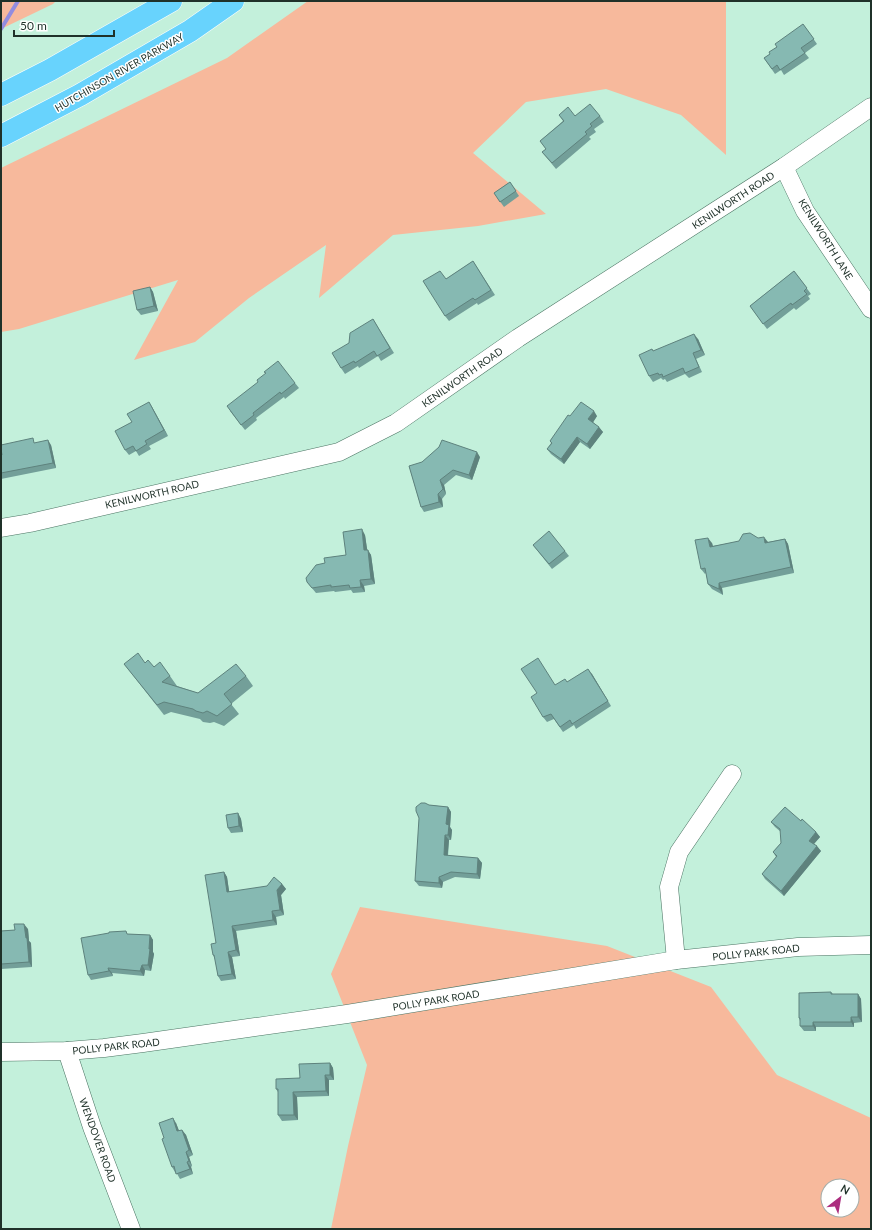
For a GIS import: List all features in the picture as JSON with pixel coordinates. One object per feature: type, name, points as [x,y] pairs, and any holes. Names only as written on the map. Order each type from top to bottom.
[{"type":"highway","points":[[1,95],[50,70],[171,1]]},
{"type":"highway","name":"HUTCHINSON RIVER PARKWAY","points":[[1,136],[87,91],[190,31],[233,1]]},
{"type":"street","name":"KENILWORTH ROAD","points":[[1,528],[30,523],[339,452],[396,423],[518,338],[784,167],[871,107]]},
{"type":"street","name":"KENILWORTH LANE","points":[[784,167],[805,211],[871,309]]},
{"type":"street","points":[[676,960],[669,887],[679,852],[732,774]]},
{"type":"street","name":"POLLY PARK ROAD","points":[[1,1052],[67,1051],[104,1048],[347,1014],[676,960],[798,947],[871,945]]},
{"type":"street","name":"WENDOVER ROAD","points":[[67,1051],[92,1128],[131,1229]]},
{"type":"shaded area","points":[[1,1],[56,1],[53,4],[1,29]]},
{"type":"shaded area","points":[[308,1],[726,1],[726,155],[681,115],[606,89],[526,102],[473,153],[546,214],[478,226],[393,235],[319,298],[326,245],[249,298],[195,342],[134,360],[178,280],[19,329],[1,332],[1,168],[227,58]]},
{"type":"shaded area","points":[[360,907],[607,946],[711,987],[777,1075],[871,1118],[871,1229],[331,1229],[367,1065],[331,974]]},
{"type":"building","points":[[803,24],[814,39],[801,48],[805,53],[780,70],[777,65],[772,69],[764,58],[770,54],[769,52],[777,47],[775,44]]},
{"type":"building","points":[[590,104],[600,116],[590,124],[592,126],[585,132],[587,134],[552,163],[542,152],[546,149],[540,141],[564,121],[559,115],[568,107],[575,116]]},
{"type":"building","points":[[510,182],[516,191],[500,202],[494,193]]},
{"type":"building","points":[[473,261],[491,290],[475,300],[473,298],[445,316],[423,281],[440,271],[446,279]]},
{"type":"building","points":[[794,271],[807,288],[804,291],[807,294],[792,305],[791,303],[763,324],[750,306]]},
{"type":"building","points":[[150,287],[154,306],[137,310],[133,291]]},
{"type":"building","points":[[373,319],[390,348],[377,356],[374,351],[355,363],[354,361],[341,368],[332,353],[349,343],[350,333]]},
{"type":"building","points":[[694,334],[701,350],[693,353],[699,367],[685,373],[683,368],[663,377],[662,374],[659,375],[658,373],[649,376],[639,355],[652,349],[653,351]]},
{"type":"building","points":[[278,361],[295,383],[281,394],[280,392],[253,413],[254,415],[241,425],[227,406],[258,382],[257,380],[266,373],[264,372]]},
{"type":"building","points":[[149,402],[164,430],[145,441],[147,444],[136,451],[133,446],[125,450],[115,431],[132,422],[127,414]]},
{"type":"building","points":[[581,402],[594,411],[588,419],[599,427],[587,444],[577,437],[561,459],[547,449],[552,443],[550,441],[568,415],[570,416]]},
{"type":"building","points":[[33,438],[34,443],[48,440],[53,463],[1,473],[1,445]]},
{"type":"building","points":[[442,440],[477,452],[469,475],[453,470],[440,480],[443,489],[438,494],[439,502],[421,507],[409,466],[422,462],[439,447]]},
{"type":"building","points":[[362,529],[364,550],[368,550],[371,579],[360,580],[361,587],[350,588],[349,585],[331,587],[331,585],[312,588],[307,582],[306,578],[316,565],[325,563],[324,558],[346,555],[343,532]]},
{"type":"building","points":[[549,531],[565,551],[549,564],[533,545]]},
{"type":"building","points":[[750,533],[758,538],[764,537],[765,543],[785,539],[791,567],[719,583],[719,589],[708,584],[705,568],[701,569],[695,540],[708,538],[710,547],[739,541],[743,534]]},
{"type":"building","points":[[138,653],[145,663],[148,660],[154,667],[160,662],[170,676],[162,682],[198,693],[236,664],[246,676],[224,694],[232,704],[217,716],[207,711],[203,713],[164,702],[157,705],[124,664]]},
{"type":"building","points":[[538,658],[555,685],[565,679],[567,682],[588,669],[608,701],[572,724],[570,720],[560,727],[551,714],[543,717],[531,697],[537,693],[521,669]]},
{"type":"building","points":[[421,803],[448,807],[446,824],[449,825],[448,835],[445,835],[444,855],[478,858],[477,874],[451,872],[439,877],[439,883],[415,881],[419,818],[416,807]]},
{"type":"building","points":[[785,807],[801,821],[802,819],[816,832],[809,841],[817,846],[781,891],[762,874],[777,856],[773,852],[781,843],[780,829],[771,822]]},
{"type":"building","points":[[238,813],[239,826],[228,828],[226,815]]},
{"type":"building","points":[[224,872],[227,892],[267,886],[274,877],[282,884],[277,890],[280,910],[272,911],[273,920],[232,926],[236,950],[228,952],[232,974],[218,976],[211,944],[216,943],[205,875]]},
{"type":"building","points":[[14,924],[24,924],[29,962],[1,964],[1,931],[15,930]]},
{"type":"building","points":[[126,931],[127,934],[150,935],[148,965],[142,965],[140,971],[108,968],[109,971],[88,975],[81,938],[109,932]]},
{"type":"building","points":[[831,992],[831,994],[858,994],[858,1017],[851,1017],[851,1022],[813,1022],[813,1026],[800,1026],[799,993]]},
{"type":"building","points":[[330,1063],[330,1075],[325,1075],[326,1091],[293,1092],[294,1115],[278,1115],[278,1089],[276,1089],[276,1079],[300,1078],[299,1064]]},
{"type":"building","points":[[173,1118],[177,1131],[182,1130],[189,1150],[186,1152],[189,1161],[187,1162],[190,1169],[176,1174],[162,1139],[164,1138],[159,1123]]},
{"type":"waterway","points":[[1,29],[18,1]]}]
